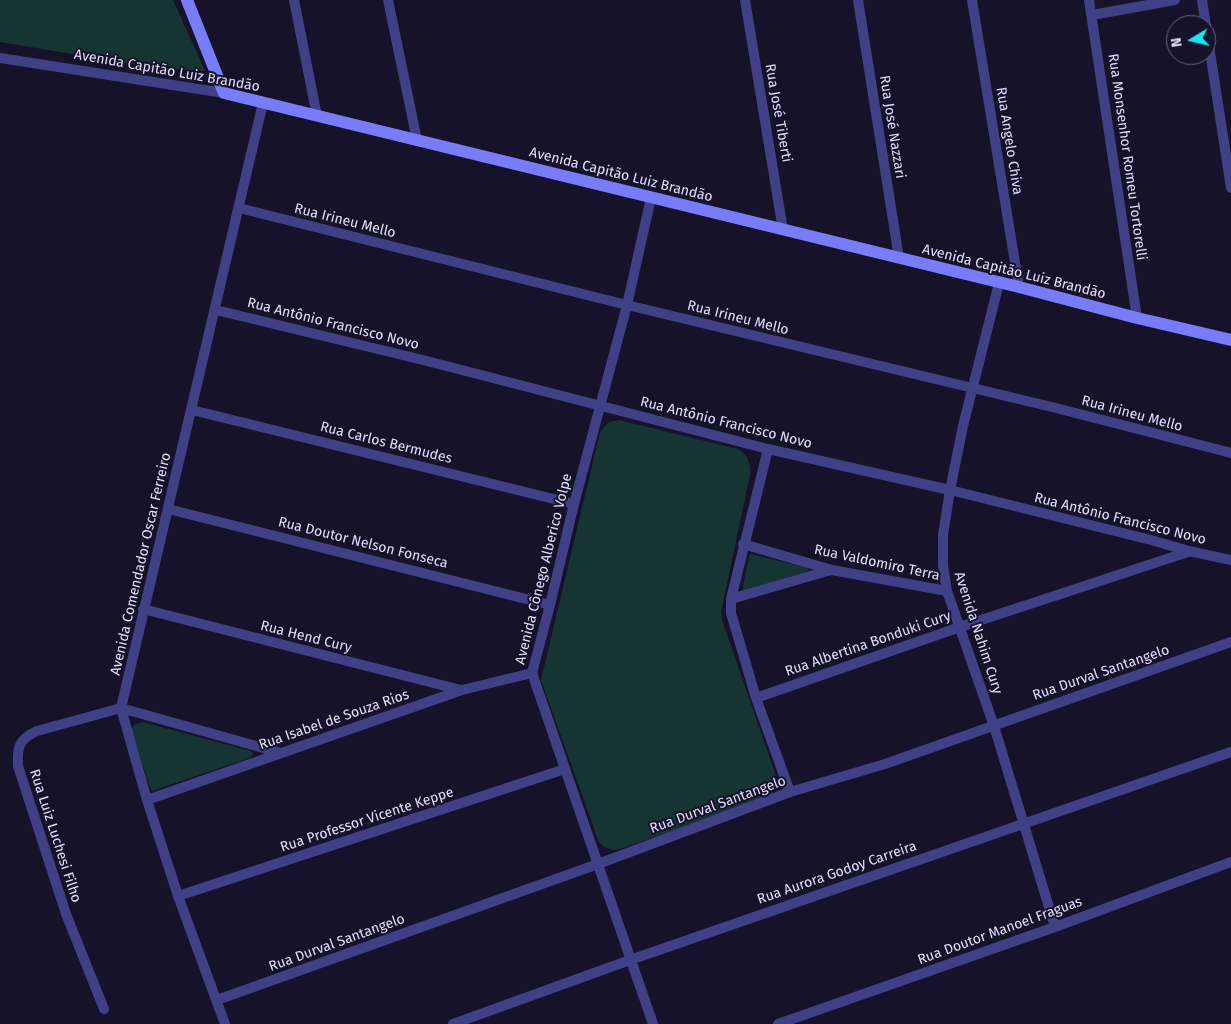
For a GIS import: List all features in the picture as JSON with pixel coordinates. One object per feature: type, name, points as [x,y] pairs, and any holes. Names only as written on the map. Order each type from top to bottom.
[{"type":"main road","points":[[187,0],[224,93]]},
{"type":"main road","name":"Avenida Capitão Luiz Brandão","points":[[224,93],[1231,340]]},
{"type":"street","points":[[294,0],[317,116]]},
{"type":"street","points":[[388,0],[417,140]]},
{"type":"street","name":"Rua José Tiberti","points":[[745,0],[783,230]]},
{"type":"street","name":"Rua José Nazzari","points":[[858,0],[899,258]]},
{"type":"street","name":"Rua Angelo Chiva","points":[[972,0],[1019,287]]},
{"type":"street","name":"Rua Monsenhor Romeu Tortorelli","points":[[1089,0],[1136,318]]},
{"type":"street","points":[[1092,14],[1175,0]]},
{"type":"street","points":[[1202,0],[1231,188]]},
{"type":"street","name":"Avenida Capitão Luiz Brandão","points":[[0,58],[224,93]]},
{"type":"street","name":"Avenida Comendador Oscar Ferreiro","points":[[225,1024],[178,896],[147,800],[121,708],[143,609],[192,410],[206,342],[216,310],[263,102]]},
{"type":"street","name":"Avenida Cônego Alberico Volpe","points":[[651,198],[627,305],[574,504],[532,673],[653,1024]]},
{"type":"street","name":"Rua Irineu Mello","points":[[239,208],[1231,453]]},
{"type":"street","name":"Avenida Nahim Cury","points":[[999,283],[963,426],[950,490],[943,535],[943,565],[947,591],[994,726],[1055,927]]},
{"type":"street","name":"Rua Antônio Francisco Novo","points":[[216,310],[423,360],[768,449],[950,490],[1231,560]]},
{"type":"street","name":"Rua Carlos Bermudes","points":[[192,410],[574,504]]},
{"type":"street","points":[[768,449],[743,544],[731,600],[731,613],[756,698],[790,792]]},
{"type":"street","name":"Rua Doutor Nelson Fonseca","points":[[168,509],[550,605]]},
{"type":"street","name":"Rua Valdomiro Terra","points":[[743,544],[832,570],[947,591]]},
{"type":"street","name":"Rua Albertina Bonduki Cury","points":[[756,698],[960,627],[1189,551]]},
{"type":"street","points":[[731,600],[832,570]]},
{"type":"street","name":"Rua Hend Cury","points":[[143,609],[462,690]]},
{"type":"street","name":"Rua Durval Santangelo","points":[[217,1000],[598,864],[790,792],[885,764],[1231,642]]},
{"type":"street","name":"Rua Isabel de Souza Rios","points":[[147,800],[462,690],[532,673]]},
{"type":"street","points":[[121,708],[281,752]]},
{"type":"street","name":"Rua Luiz Luchesi Filho","points":[[104,1009],[66,914],[18,766],[18,753],[21,743],[27,735],[121,708]]},
{"type":"street","name":"Rua Aurora Godoy Carreira","points":[[453,1024],[479,1020],[630,960],[1231,752]]},
{"type":"street","name":"Rua Professor Vicente Keppe","points":[[178,896],[565,769]]},
{"type":"street","name":"Rua Doutor Manoel Fraguas","points":[[778,1024],[1055,927],[1231,862]]},
{"type":"green space","points":[[0,0],[173,0],[205,71],[157,68],[0,42]]},
{"type":"green space","points":[[619,420],[738,449],[748,460],[750,475],[721,612],[722,620],[776,776],[776,782],[775,788],[767,798],[613,850],[605,847],[598,840],[541,680],[600,432],[609,422]]},
{"type":"green space","points":[[751,554],[808,568],[809,571],[742,591]]},
{"type":"green space","points":[[142,722],[251,751],[254,754],[247,759],[152,791],[132,730],[134,725]]}]
